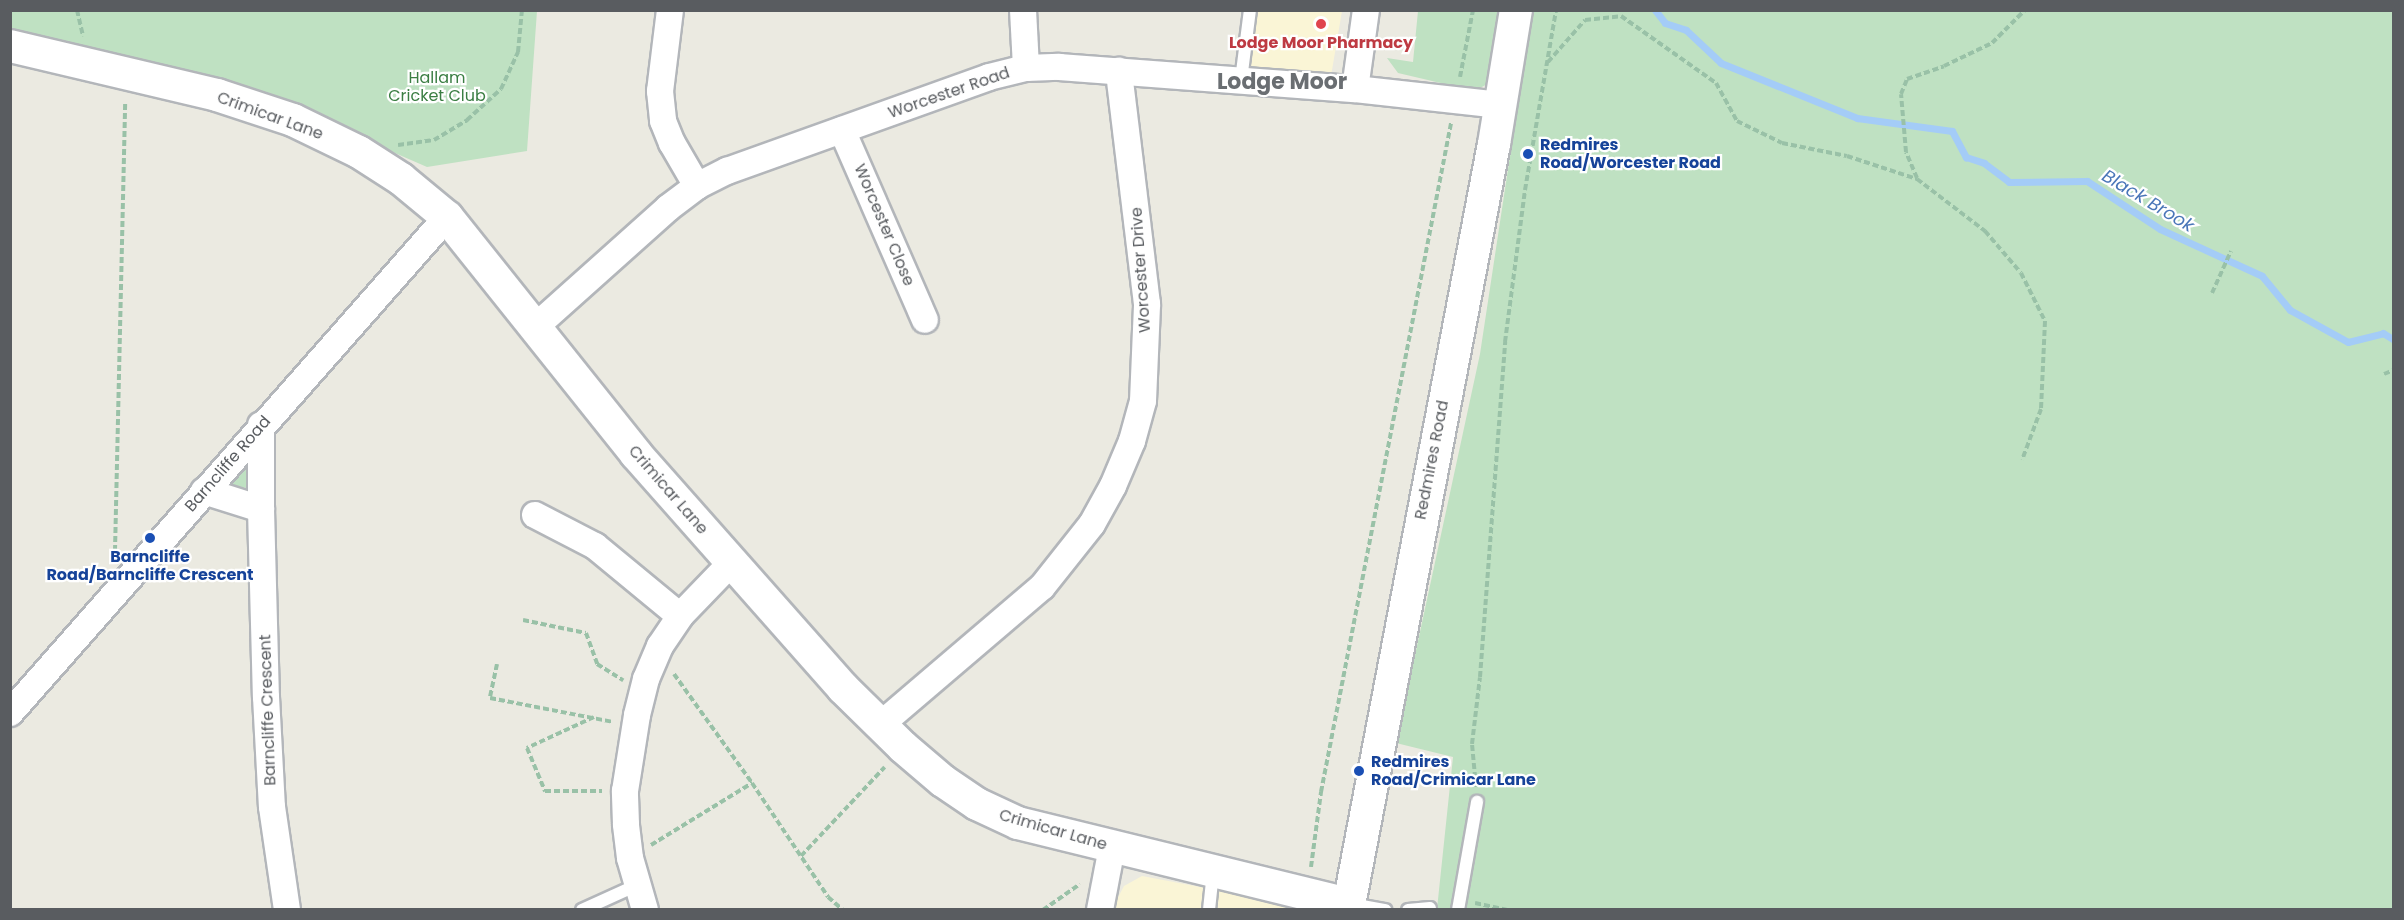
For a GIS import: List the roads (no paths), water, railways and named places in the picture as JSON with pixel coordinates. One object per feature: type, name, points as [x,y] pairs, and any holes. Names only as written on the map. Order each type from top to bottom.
[{"type":"street","points":[[670,10],[660,91],[663,121],[672,143],[697,186]]},
{"type":"street","points":[[1023,10],[1026,68]]},
{"type":"street","points":[[1355,88],[1366,10]]},
{"type":"street","name":"Redmires Road","points":[[1348,907],[1516,10]]},
{"type":"street","name":"Crimicar Lane","points":[[10,45],[217,95],[293,120],[359,152],[401,179],[447,217],[636,454],[731,562],[879,726],[943,782],[996,814],[1111,856],[1213,870],[1307,893],[1348,907]]},
{"type":"street","name":"Worcester Road","points":[[534,328],[668,208],[697,186],[727,171],[988,77],[1026,68],[1059,66],[1355,88],[1500,105]]},
{"type":"street","name":"Worcester Drive","points":[[879,726],[1042,587],[1092,524],[1113,486],[1132,441],[1143,401],[1148,304],[1119,71]]},
{"type":"street","name":"Worcester Close","points":[[842,130],[925,320]]},
{"type":"street","name":"Barncliffe Road","points":[[10,713],[261,425],[447,217]]},
{"type":"street","name":"Barncliffe Crescent","points":[[261,425],[266,697],[272,807],[287,909]]},
{"type":"street","points":[[204,491],[261,508]]},
{"type":"street","points":[[535,514],[595,546],[680,616]]},
{"type":"street","points":[[645,909],[630,858],[625,791],[634,727],[654,661],[680,616],[731,562]]},
{"type":"street","points":[[1100,909],[1111,856]]},
{"type":"lane","points":[[1241,80],[1250,10]]},
{"type":"lane","points":[[1458,909],[1477,802]]},
{"type":"lane","points":[[1209,909],[1213,870]]},
{"type":"lane","points":[[582,909],[637,885]]},
{"type":"lane","points":[[1348,907],[1385,909]]},
{"type":"lane","points":[[1408,909],[1430,908]]},
{"type":"waterway","name":"Black Brook","points":[[1655,10],[1665,23],[1686,30],[1721,63],[1857,118],[1952,131],[1966,157],[1984,163],[2009,182],[2087,181],[2160,229],[2262,276],[2290,310],[2348,342],[2383,333],[2394,340]]},
{"type":"place","name":"Lodge Moor Pharmacy","points":[[1321,24]]},
{"type":"place","name":"Redmires Road/Worcester Road","points":[[1528,154]]},
{"type":"place","name":"Barncliffe Road/Barncliffe Crescent","points":[[150,538]]},
{"type":"place","name":"Redmires Road/Crimicar Lane","points":[[1359,771]]},
{"type":"district","name":"Lodge Moor","points":[[1282,82]]},
{"type":"park label","name":"Hallam Cricket Club","points":[[437,87]]}]
